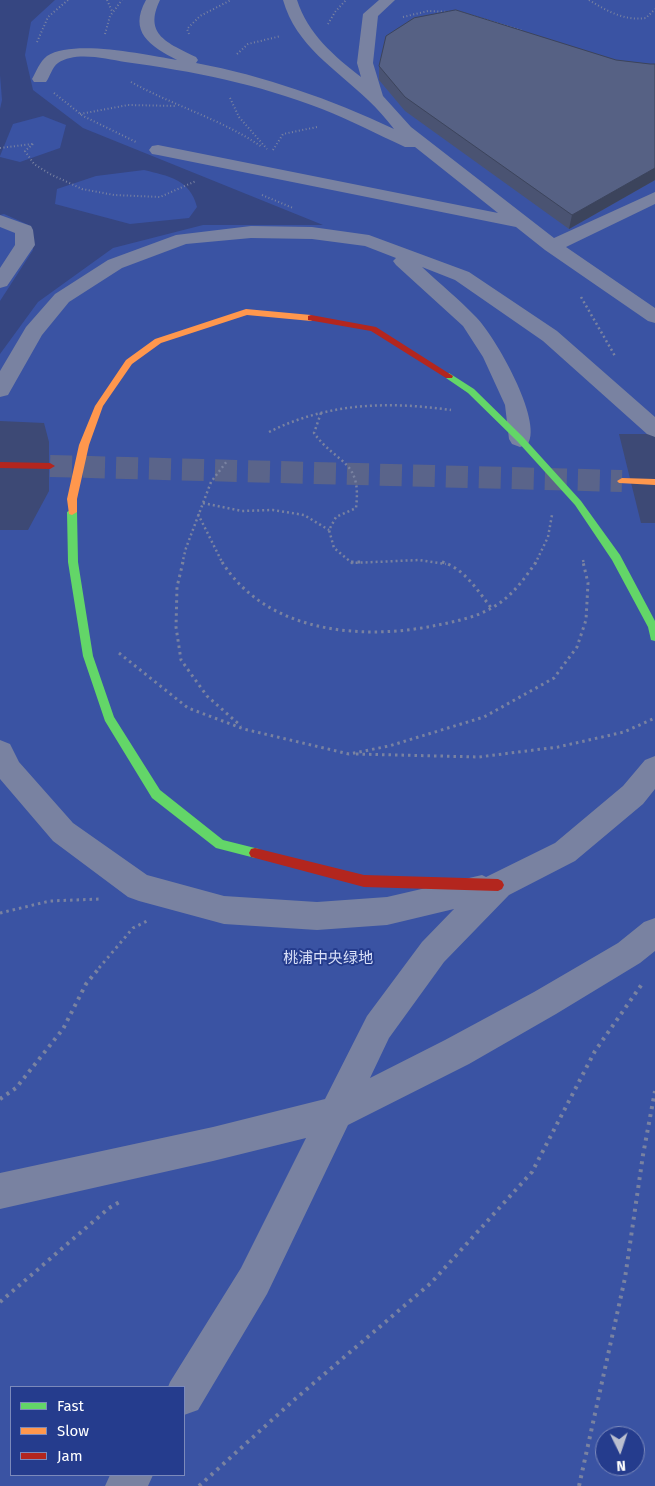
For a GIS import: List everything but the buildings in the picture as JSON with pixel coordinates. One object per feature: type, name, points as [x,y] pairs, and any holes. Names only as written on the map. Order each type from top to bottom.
[{"type":"street","points":[[153,0],[145,11],[146,27],[153,39],[209,69]]},
{"type":"street","points":[[290,0],[292,13],[304,33],[375,98],[405,130],[552,246],[655,317]]},
{"type":"street","points":[[375,98],[365,63],[371,14],[388,0]]},
{"type":"street","points":[[40,79],[50,61],[63,56],[83,54],[163,61],[209,69],[328,105],[433,153]]},
{"type":"street","points":[[158,150],[423,202],[524,224]]},
{"type":"street","points":[[552,246],[655,197]]},
{"type":"street","points":[[0,221],[24,230],[24,245],[0,282]]},
{"type":"street","points":[[0,390],[33,332],[62,298],[115,264],[183,239],[251,232],[312,233],[369,241],[462,276],[550,336],[655,429]]},
{"type":"street","points":[[369,241],[402,260],[470,322],[492,356],[516,405],[520,439]]},
{"type":"street","points":[[498,885],[364,881],[220,844],[156,794],[109,718],[88,656],[73,562],[72,499],[84,445],[99,406],[128,362],[158,341],[246,312],[326,319],[373,329],[424,358],[471,391],[520,439],[578,503],[616,558],[653,627],[655,637]]},
{"type":"street","points":[[0,465],[50,466]]},
{"type":"street","points":[[622,482],[655,482]]},
{"type":"street","points":[[0,753],[9,770],[63,832],[139,887],[224,910],[318,916],[387,911],[498,885],[566,852],[633,795],[655,768]]},
{"type":"street","points":[[185,1394],[254,1281],[378,1027],[433,952],[498,885]]},
{"type":"street","points":[[0,1191],[213,1144],[336,1113],[457,1052],[537,1007],[629,953],[655,932]]},
{"type":"path","points":[[107,0],[112,11]]},
{"type":"path","points":[[209,69],[192,44],[187,29],[200,16],[231,0]]},
{"type":"path","points":[[588,0],[626,19],[646,18],[655,9]]},
{"type":"path","points":[[401,18],[428,11],[467,13],[528,33]]},
{"type":"path","points":[[79,114],[110,106],[158,104],[180,106]]},
{"type":"path","points":[[0,148],[32,144],[25,151],[34,164],[82,189],[114,195],[160,197],[204,178]]},
{"type":"path","points":[[552,246],[616,358]]},
{"type":"path","points":[[269,432],[294,420],[321,413],[356,408],[394,406],[435,408],[459,412]]},
{"type":"path","points":[[321,413],[314,433],[322,446],[348,464],[359,490],[356,508],[336,517],[329,530]]},
{"type":"path","points":[[227,461],[211,482],[186,548],[177,587],[176,627],[181,660],[207,696],[244,728]]},
{"type":"path","points":[[203,503],[242,512],[273,510],[304,515],[329,530],[334,548],[352,563],[429,559],[452,565],[492,609]]},
{"type":"path","points":[[198,514],[210,541],[229,573],[249,594],[282,614],[323,628],[368,633],[413,629],[455,621],[492,609],[531,572],[543,549],[553,523],[552,513]]},
{"type":"path","points":[[349,754],[389,746],[484,717],[554,678],[577,647],[586,620],[588,583],[582,556]]},
{"type":"path","points":[[82,619],[128,660],[188,708],[244,728],[349,754],[479,757],[558,747],[624,732],[655,718]]},
{"type":"path","points":[[0,913],[50,901],[103,899]]},
{"type":"path","points":[[0,1099],[16,1088],[63,1029],[86,984],[133,928],[188,900]]},
{"type":"path","points":[[199,1486],[294,1400],[431,1283],[532,1172],[595,1051],[644,981]]},
{"type":"path","points":[[580,1486],[625,1278],[643,1155],[655,1091]]},
{"type":"path","points":[[0,1302],[109,1208],[125,1198]]},
{"type":"green space","name":"桃浦中央绿地","points":[[0,0],[655,0],[655,434],[619,434],[641,523],[655,523],[655,1486],[0,1486],[0,530],[28,530],[49,491],[49,442],[44,423],[0,421]]},
{"type":"shaded area","points":[[0,0],[55,0],[31,22],[25,55],[33,90],[83,128],[323,225],[203,225],[113,248],[38,302],[0,354],[0,301],[33,250],[31,226],[4,214],[0,215],[0,157],[20,162],[60,148],[66,125],[43,116],[13,124],[0,156],[0,109],[2,100]],"holes":[[[144,170],[177,180],[189,190],[197,207],[189,218],[130,224],[55,204],[57,189],[96,176]]]},
{"type":"tunnel","points":[[50,466],[622,481]]},
{"type":"traffic: fast","points":[[449,376],[471,391],[520,439],[578,503],[616,558],[653,627],[655,637]]},
{"type":"traffic: fast","points":[[72,512],[73,562],[88,656],[109,718],[156,794],[220,844],[255,853]]},
{"type":"traffic: slow","points":[[72,512],[72,499],[84,445],[99,406],[129,362],[158,341],[246,312],[311,318]]},
{"type":"traffic: slow","points":[[622,481],[655,482]]},
{"type":"traffic: jam","points":[[311,318],[373,329],[449,376]]},
{"type":"traffic: jam","points":[[0,465],[50,466]]},
{"type":"traffic: jam","points":[[255,853],[364,881],[498,885]]}]
